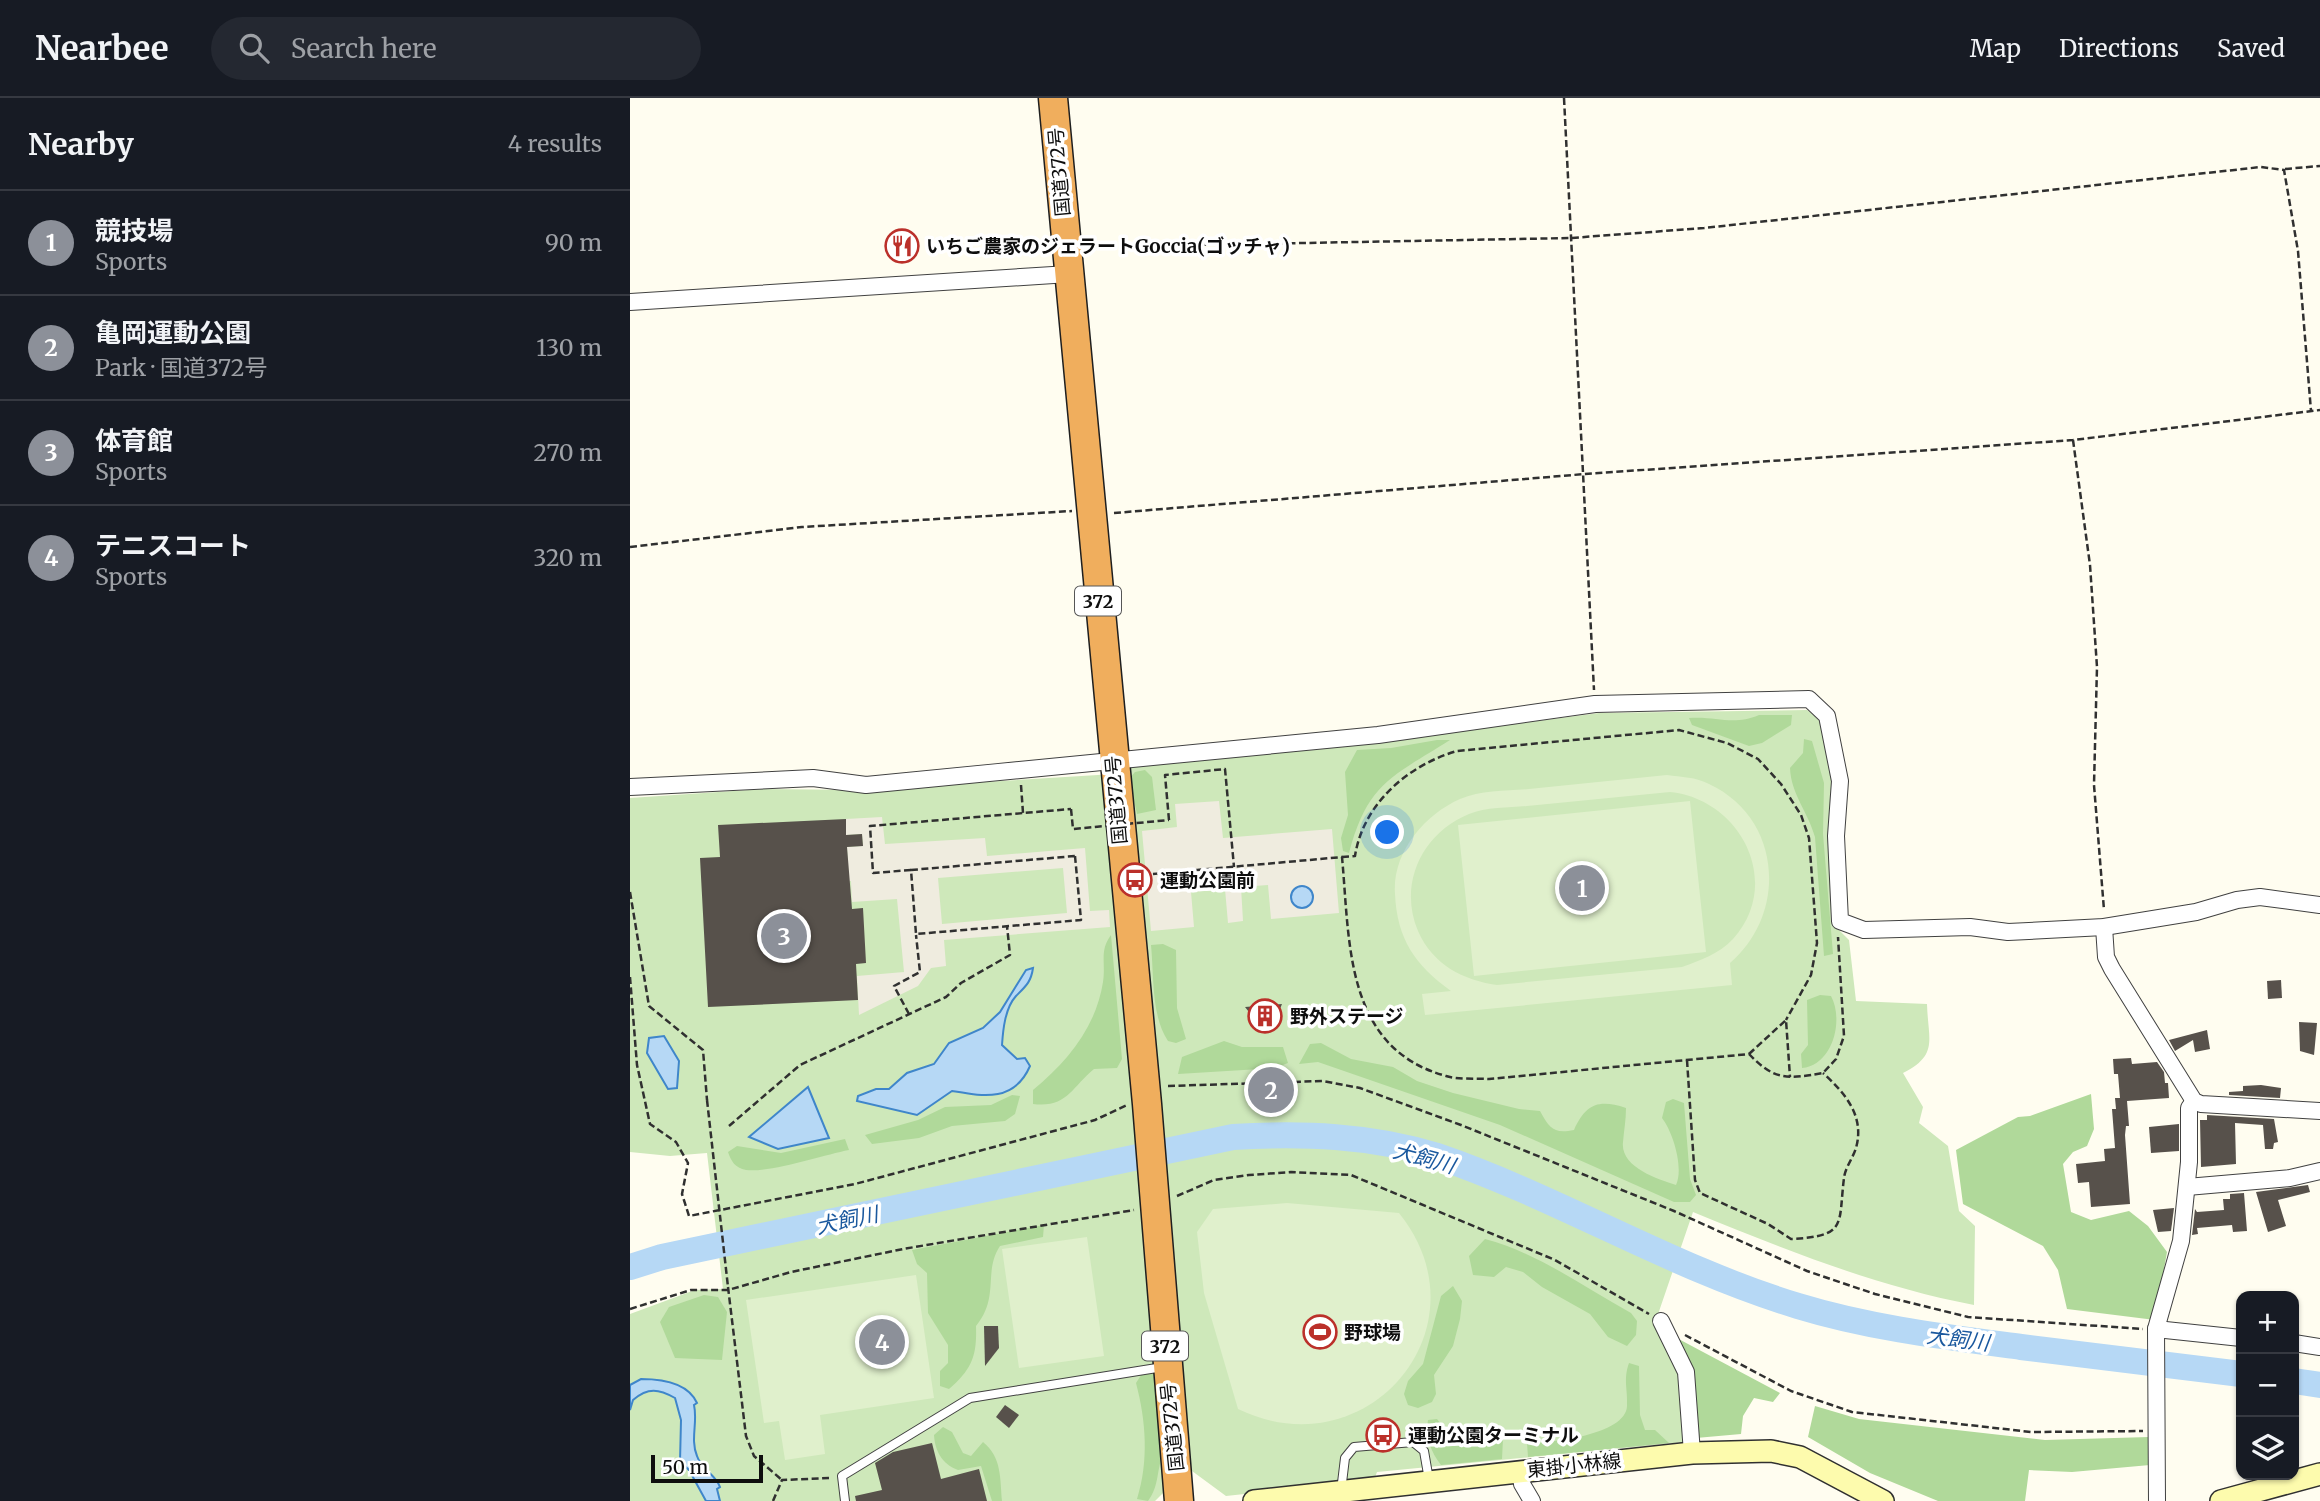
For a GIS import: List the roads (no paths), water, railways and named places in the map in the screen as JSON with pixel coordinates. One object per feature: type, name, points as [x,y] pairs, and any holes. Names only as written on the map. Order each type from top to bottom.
[{"type":"highway","name":"国道372号","points":[[1053,98],[1112,763],[1146,1096],[1166,1367],[1180,1501]]},
{"type":"main road","name":"東掛小林線","points":[[1254,1501],[1692,1453],[1771,1451],[1800,1457],[1883,1501]]},
{"type":"main road","points":[[2221,1501],[2320,1474]]},
{"type":"street","points":[[630,302],[1067,261]]},
{"type":"street","points":[[630,787],[813,778],[866,785],[1378,735],[1595,704],[1808,699],[1827,716],[1840,780],[1836,836],[1840,920],[1864,930],[1970,927],[2008,932],[2104,927],[2196,912],[2260,897],[2320,905]]},
{"type":"street","points":[[2104,927],[2106,957],[2112,969],[2194,1101],[2201,1104],[2281,1111],[2320,1111]]},
{"type":"street","points":[[2157,1501],[2156,1335],[2181,1241],[2187,1187],[2189,1108],[2194,1101]]},
{"type":"street","points":[[2187,1187],[2290,1178],[2320,1171]]},
{"type":"street","points":[[1661,1321],[1686,1373],[1692,1453]]},
{"type":"street","points":[[2156,1335],[2236,1338]]},
{"type":"street","points":[[2299,1344],[2320,1347]]},
{"type":"street","points":[[1520,1471],[1522,1484],[1532,1501]]},
{"type":"lane","points":[[845,1501],[842,1476],[970,1398],[1166,1367]]},
{"type":"lane","points":[[1341,1491],[1345,1458],[1354,1447],[1413,1442],[1424,1451],[1429,1481]]},
{"type":"water","points":[[1302,886],[1310,889],[1313,897],[1310,905],[1302,908],[1294,905],[1291,897],[1294,889]]},
{"type":"water","points":[[1033,968],[1028,984],[1009,1007],[1004,1026],[1002,1045],[1017,1059],[1025,1058],[1030,1066],[1015,1086],[1006,1091],[986,1095],[952,1091],[917,1115],[857,1101],[858,1096],[876,1089],[889,1089],[907,1073],[934,1064],[949,1043],[983,1028],[1000,1012],[1026,970]]},
{"type":"water","points":[[664,1036],[679,1061],[677,1088],[668,1089],[647,1053],[649,1038]]},
{"type":"water","points":[[808,1087],[829,1138],[778,1149],[749,1137]]},
{"type":"water","points":[[641,1379],[674,1384],[693,1396],[697,1403],[694,1405],[695,1450],[699,1461],[720,1487],[717,1489],[720,1501],[706,1501],[689,1470],[680,1462],[681,1420],[675,1398],[659,1391],[649,1391],[633,1400],[630,1410],[630,1385]]},
{"type":"waterway","name":"犬飼川","points":[[630,1267],[662,1257],[1233,1137],[1336,1137],[1387,1144],[1437,1156],[1528,1192],[1706,1272],[1825,1314],[1936,1335],[2236,1373]]},
{"type":"waterway","name":"犬飼川","points":[[2299,1382],[2320,1385]]},
{"type":"place","name":"いちご農家のジェラートGoccia(ゴッチャ)","points":[[902,246]]},
{"type":"place","name":"運動公園前","points":[[1135,880]]},
{"type":"place","name":"競技場","points":[[1582,888]]},
{"type":"place","name":"体育館","points":[[784,936]]},
{"type":"place","name":"野外ステージ","points":[[1265,1016]]},
{"type":"place","name":"亀岡運動公園","points":[[1271,1090]]},
{"type":"place","name":"野球場","points":[[1320,1332]]},
{"type":"place","name":"テニスコート","points":[[882,1342]]},
{"type":"place","name":"運動公園ターミナル","points":[[1383,1435]]}]
